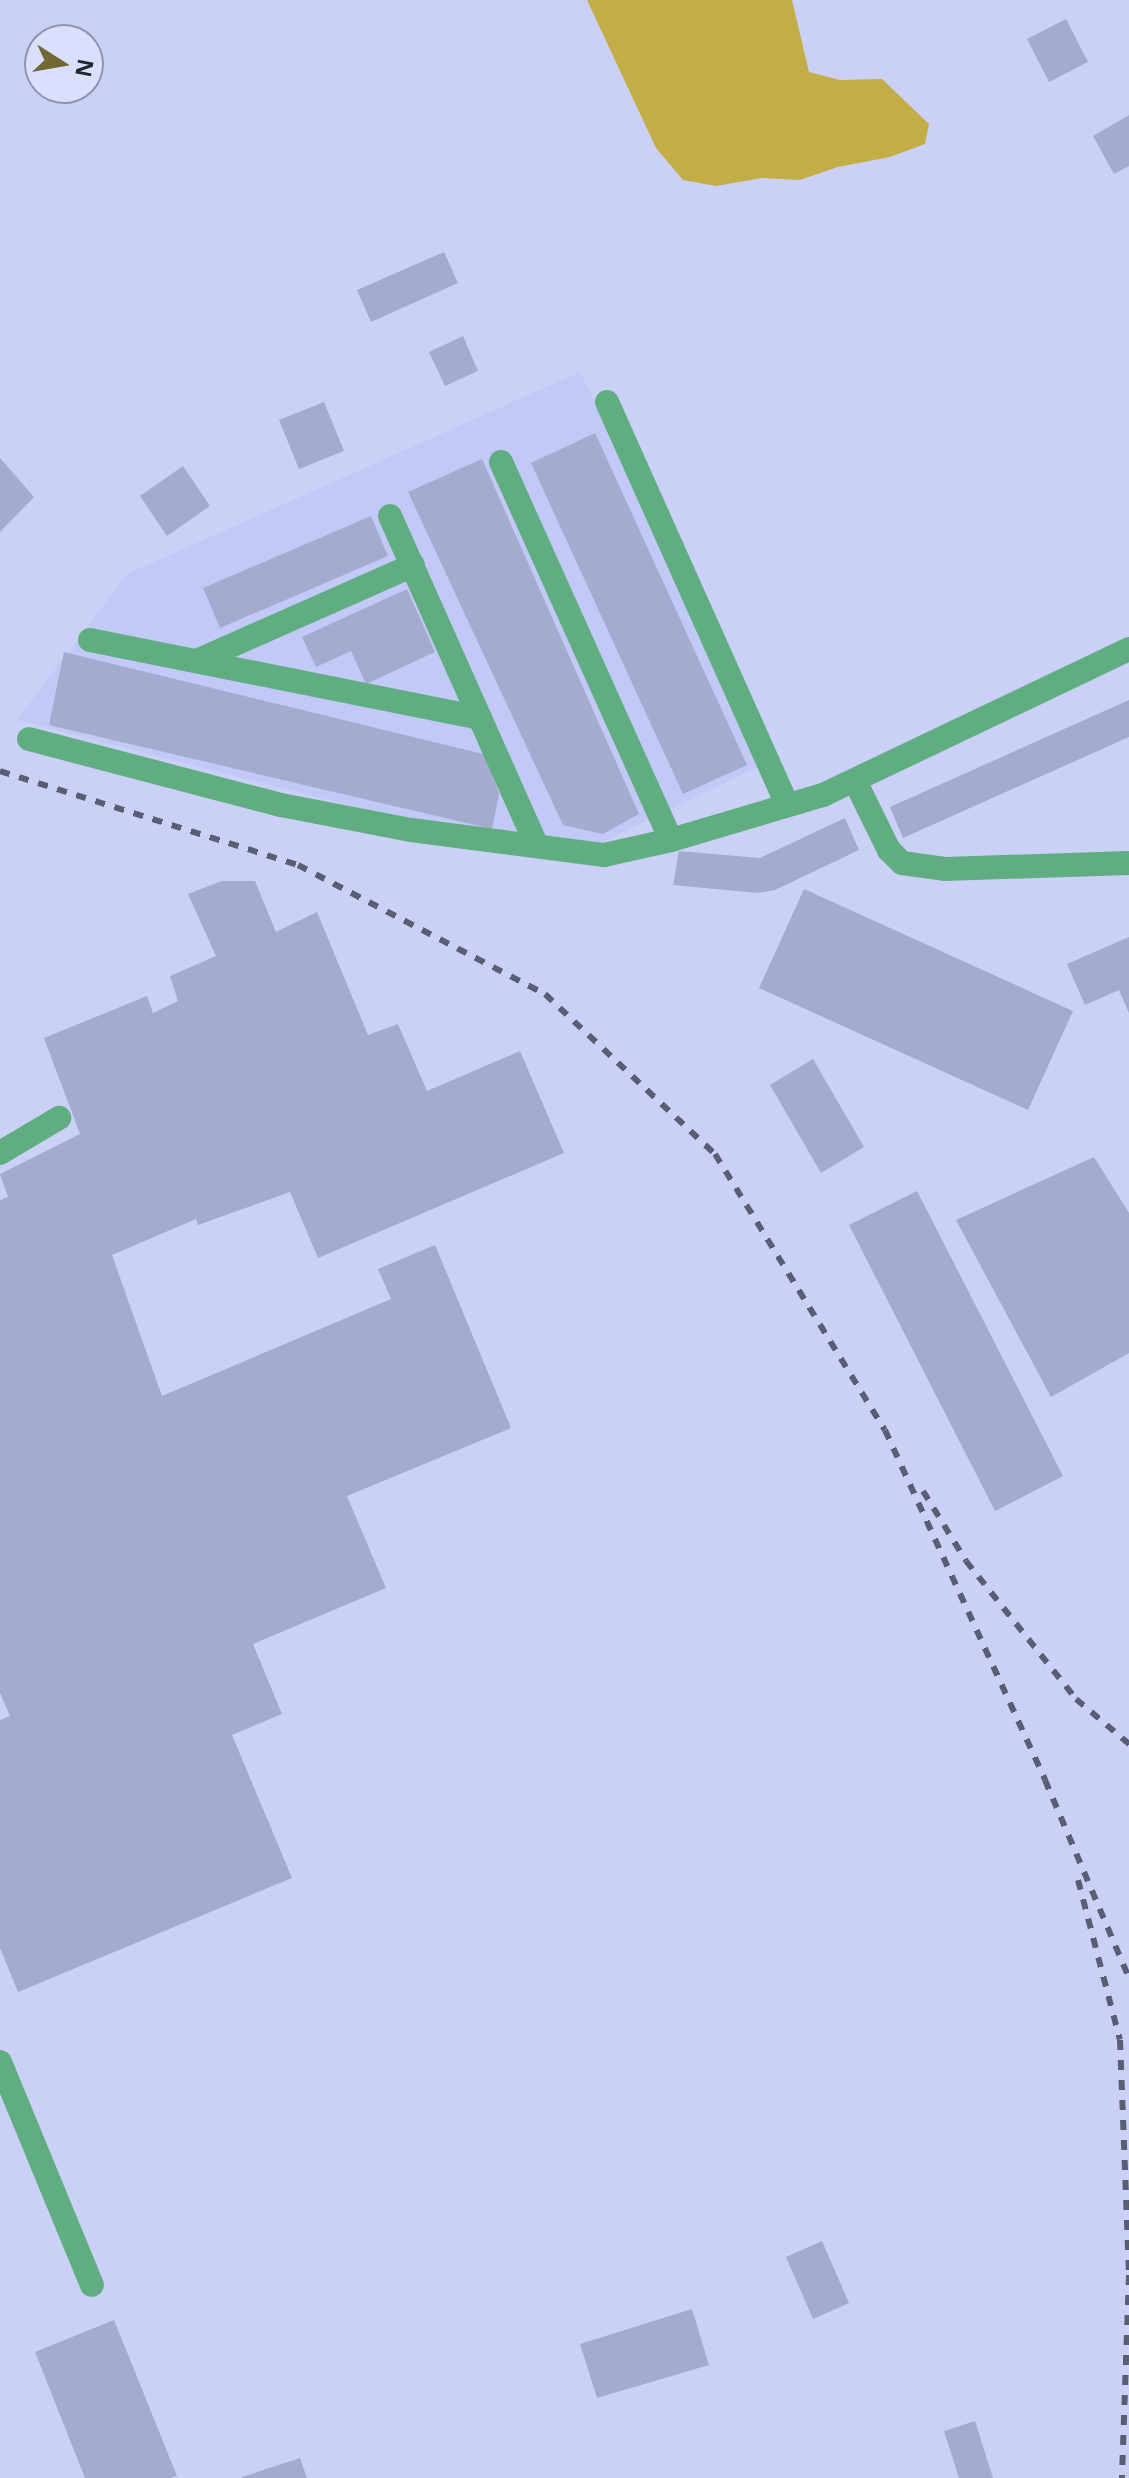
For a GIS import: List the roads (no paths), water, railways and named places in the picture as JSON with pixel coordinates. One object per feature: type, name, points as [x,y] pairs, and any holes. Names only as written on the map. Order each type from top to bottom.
[{"type":"street","points":[[607,402],[787,805]]},
{"type":"street","points":[[501,462],[671,840]]},
{"type":"street","points":[[390,516],[537,846]]},
{"type":"street","points":[[199,660],[413,565]]},
{"type":"street","points":[[90,640],[480,718]]},
{"type":"street","points":[[29,739],[281,805],[411,830],[604,855],[671,840],[855,781],[1129,649]]},
{"type":"street","points":[[855,781],[889,850],[902,863],[945,869],[1129,863]]},
{"type":"street","points":[[0,1153],[59,1118]]},
{"type":"street","points":[[0,2062],[92,2285]]},
{"type":"railway","points":[[0,771],[298,865],[545,994],[715,1154],[885,1430],[1045,1780],[1129,1978]]},
{"type":"railway","points":[[923,1491],[966,1561],[1076,1699],[1129,1744]]},
{"type":"railway","points":[[1078,1880],[1120,2040],[1129,2275],[1122,2478]]}]
